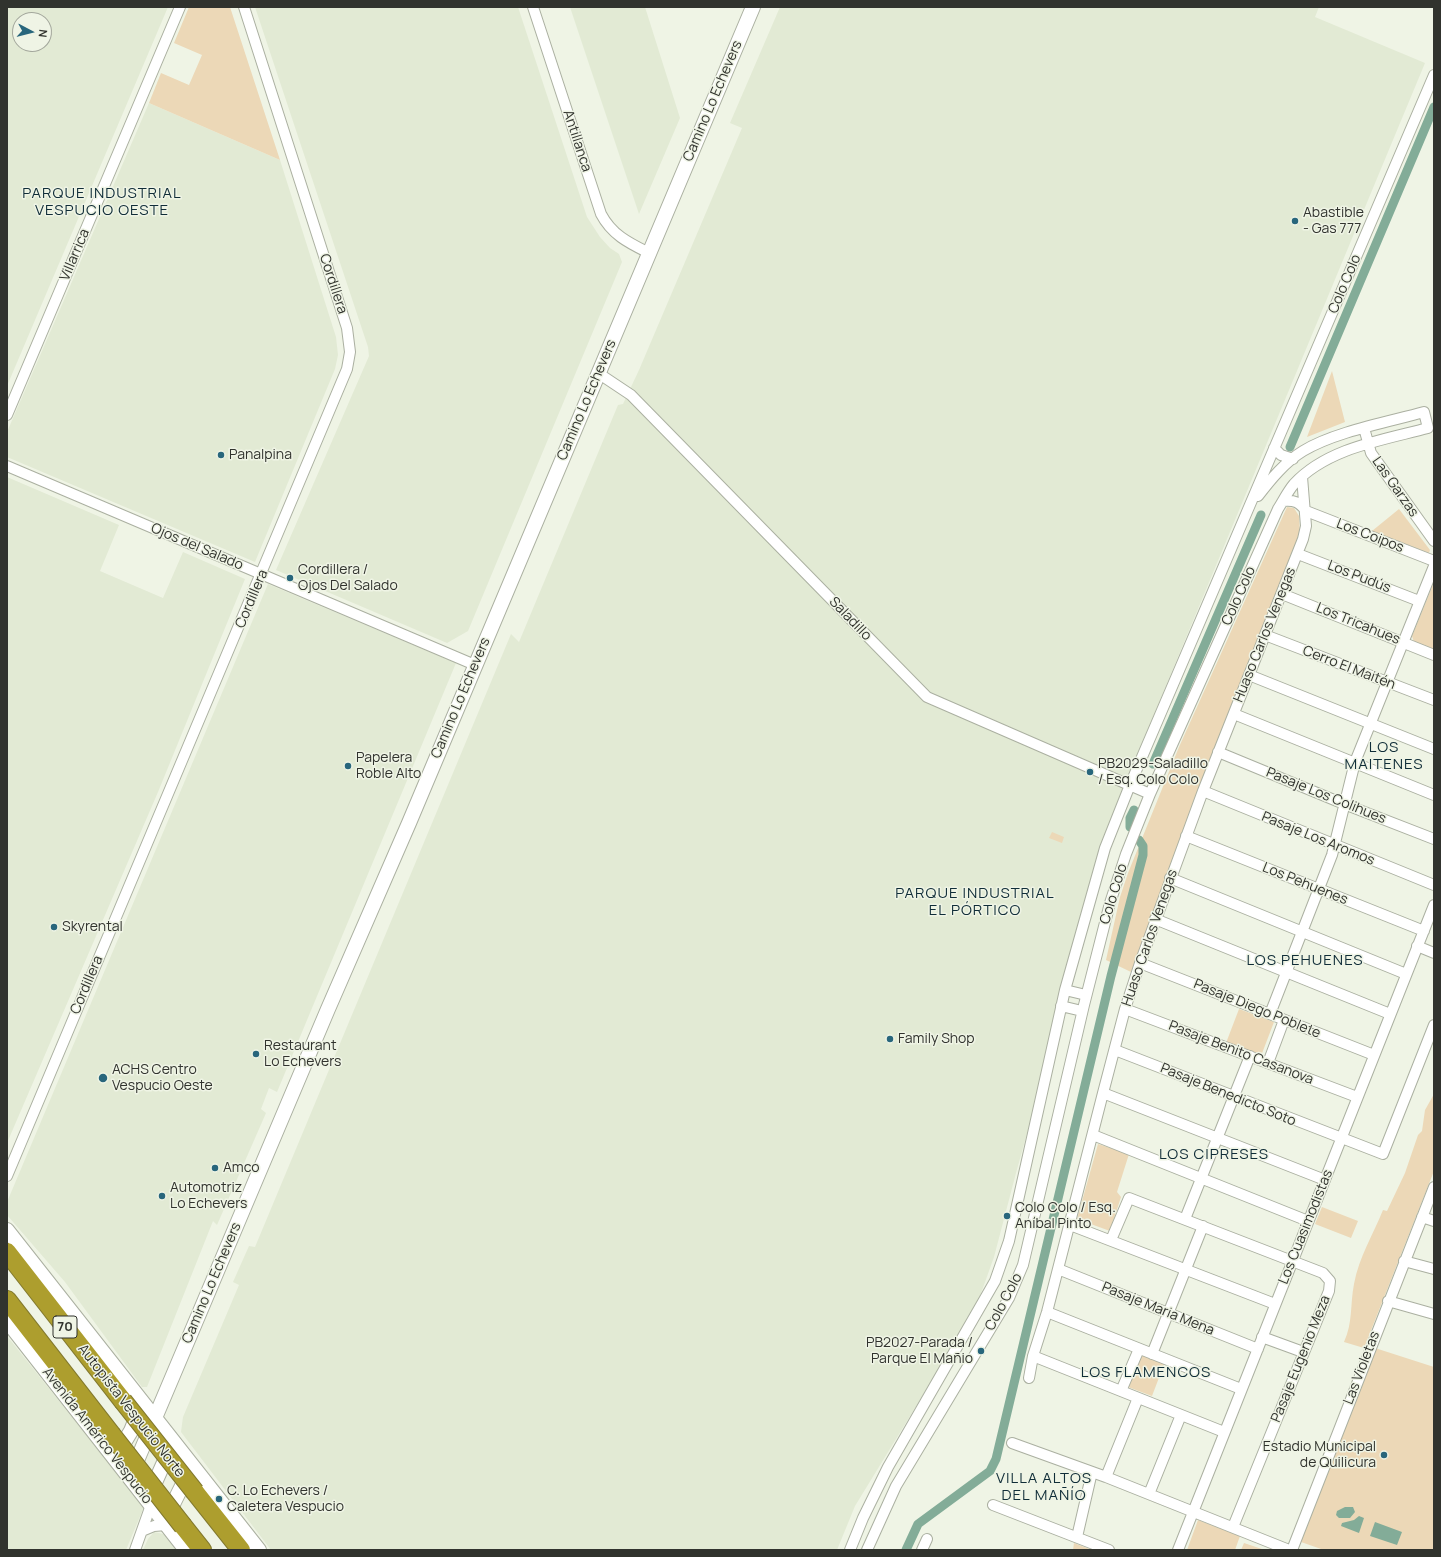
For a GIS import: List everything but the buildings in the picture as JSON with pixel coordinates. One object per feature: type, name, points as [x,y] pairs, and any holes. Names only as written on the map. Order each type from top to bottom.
[{"type":"highway","name":"Autopista Vespucio Norte","points":[[7,1252],[240,1550]]},
{"type":"highway","name":"70","points":[[7,1300],[111,1434],[175,1525],[202,1550]]},
{"type":"main road","name":"Camino Lo Echevers","points":[[130,1477],[154,1417],[475,665],[753,7]]},
{"type":"main road","points":[[7,1230],[259,1550]]},
{"type":"main road","name":"Avenida Américo Vespucio","points":[[7,1322],[150,1502],[175,1525],[186,1550]]},
{"type":"main road","points":[[141,1400],[153,1400],[164,1394]]},
{"type":"main road","points":[[114,1458],[134,1426],[141,1400]]},
{"type":"main road","points":[[150,1502],[173,1442]]},
{"type":"main road","points":[[175,1525],[174,1502],[193,1466]]},
{"type":"street","name":"Villarrica","points":[[7,415],[180,7]]},
{"type":"street","name":"Cordillera","points":[[7,1176],[345,377],[350,352],[347,328],[244,7]]},
{"type":"street","name":"Antillanca","points":[[532,7],[601,214],[610,229],[622,240],[649,253]]},
{"type":"street","name":"Colo Colo","points":[[850,1550],[876,1489],[995,1281],[1009,1241],[1065,990],[1105,848],[1130,785],[1434,75]]},
{"type":"street","name":"Saladillo","points":[[598,373],[631,395],[927,697],[1150,794]]},
{"type":"street","name":"Colo Colo","points":[[867,1550],[896,1486],[1009,1298],[1023,1265],[1086,995],[1110,903],[1126,854],[1150,794],[1283,500],[1302,477],[1334,456],[1368,444],[1428,428],[1424,412],[1322,441],[1303,451],[1270,480],[1248,511]]},
{"type":"street","name":"Las Garzas","points":[[1364,428],[1368,444],[1377,462],[1434,541]]},
{"type":"street","points":[[1274,448],[1281,455],[1293,459]]},
{"type":"street","name":"Ojos del Salado","points":[[7,466],[475,665]]},
{"type":"street","name":"Huaso Carlos Venegas","points":[[1029,1378],[1033,1356],[1070,1225],[1125,1009],[1140,963],[1170,878],[1218,752],[1298,554],[1306,527],[1306,511],[1302,477]]},
{"type":"street","points":[[1283,500],[1292,500],[1300,503],[1306,511]]},
{"type":"street","name":"Los Coipos","points":[[1306,511],[1434,567]]},
{"type":"street","name":"Los Pudús","points":[[1298,554],[1419,601]]},
{"type":"street","points":[[1270,1014],[1335,846],[1355,762],[1402,642],[1434,567]]},
{"type":"street","name":"Los Tricahues","points":[[1282,594],[1434,655]]},
{"type":"street","name":"Cerro El Maitén","points":[[1265,635],[1434,700]]},
{"type":"street","points":[[1249,675],[1434,749]]},
{"type":"street","points":[[1234,714],[1434,795]]},
{"type":"street","name":"Pasaje Los Colihues","points":[[1218,752],[1434,839]]},
{"type":"street","name":"Pasaje Los Aromos","points":[[1203,791],[1434,885]]},
{"type":"street","name":"Los Pehuenes","points":[[1186,836],[1424,931]]},
{"type":"street","points":[[1170,878],[1302,933],[1406,974]]},
{"type":"street","name":"Los Cuasimodistas","points":[[1178,1550],[1434,906]]},
{"type":"street","points":[[1155,920],[1390,1014]]},
{"type":"street","points":[[1417,946],[1434,952]]},
{"type":"street","name":"Pasaje Diego Poblete","points":[[1140,963],[1374,1055]]},
{"type":"street","points":[[1065,990],[1086,995]]},
{"type":"street","points":[[1062,1006],[1082,1011]]},
{"type":"street","name":"Pasaje Benito Casanova","points":[[1125,1009],[1357,1097]]},
{"type":"street","points":[[1268,1063],[1284,1020]]},
{"type":"street","name":"Pasaje Benedicto Soto","points":[[1115,1050],[1341,1139],[1383,1154],[1434,1025]]},
{"type":"street","points":[[1185,1220],[1250,1056]]},
{"type":"street","points":[[1103,1093],[1325,1180]]},
{"type":"street","points":[[1093,1135],[1308,1221]]},
{"type":"street","name":"Las Violetas","points":[[1292,1550],[1388,1301],[1434,1187]]},
{"type":"street","name":"Pasaje Eugenio Meza","points":[[1111,1240],[1129,1198],[1323,1273],[1330,1281],[1329,1291],[1232,1527]]},
{"type":"street","points":[[1422,1217],[1434,1221]]},
{"type":"street","points":[[1070,1225],[1275,1304]]},
{"type":"street","points":[[1152,1354],[1202,1226]]},
{"type":"street","points":[[1404,1261],[1434,1269]]},
{"type":"street","name":"Pasaje Maria Mena","points":[[1058,1269],[1258,1349]]},
{"type":"street","points":[[1388,1301],[1434,1314]]},
{"type":"street","points":[[1046,1312],[1242,1389]]},
{"type":"street","points":[[1262,1337],[1303,1352]]},
{"type":"street","points":[[1121,1391],[1139,1349]]},
{"type":"street","points":[[1033,1356],[1224,1432]]},
{"type":"street","points":[[933,1389],[948,1398]]},
{"type":"street","points":[[1106,1477],[1138,1398]]},
{"type":"street","points":[[925,1403],[940,1412]]},
{"type":"street","points":[[1149,1494],[1181,1415]]},
{"type":"street","points":[[1012,1443],[1106,1477],[1289,1550]]},
{"type":"street","points":[[1077,1537],[1092,1472]]},
{"type":"street","points":[[134,1550],[142,1531],[150,1502]]},
{"type":"street","points":[[993,1504],[1109,1550]]},
{"type":"street","points":[[142,1531],[154,1526],[175,1525]]},
{"type":"street","points":[[922,1550],[927,1539]]},
{"type":"shaded area","points":[[7,7],[168,7],[7,386]]},
{"type":"shaded area","points":[[189,7],[230,7],[280,160],[149,103],[161,73],[189,85],[202,55],[174,43]]},
{"type":"shaded area","points":[[255,7],[518,7],[587,217],[600,237],[610,248],[619,254],[622,262],[468,631],[447,643],[276,570],[369,356],[368,347]]},
{"type":"shaded area","points":[[570,7],[645,7],[680,118],[639,214]]},
{"type":"shaded area","points":[[780,7],[1319,7],[1315,17],[1425,63],[1121,794],[994,1257],[975,1310],[855,1506],[837,1550],[271,1550],[181,1432],[183,1417],[239,1285],[233,1282],[249,1246],[255,1247],[511,634],[519,642],[618,405],[623,404],[639,370],[742,128],[730,123]]},
{"type":"shaded area","points":[[149,103],[280,160],[336,337],[338,355],[335,369],[255,562],[7,457],[7,432]]},
{"type":"shaded area","points":[[1332,371],[1345,422],[1307,437]]},
{"type":"shaded area","points":[[7,477],[119,525],[100,571],[163,598],[183,552],[245,579],[158,792],[7,1143]]},
{"type":"shaded area","points":[[1287,507],[1294,508],[1299,516],[1300,534],[1131,972],[1106,960],[1120,897],[1128,873],[1179,747]]},
{"type":"shaded area","points":[[1399,509],[1430,550],[1429,553],[1372,531]]},
{"type":"shaded area","points":[[1434,582],[1434,649],[1414,642],[1412,636]]},
{"type":"shaded area","points":[[268,584],[456,663],[277,1092],[269,1088],[261,1109],[266,1113],[217,1225],[213,1221],[147,1387],[142,1387],[65,1282],[7,1215],[7,1202]]},
{"type":"shaded area","points":[[1052,832],[1064,837],[1062,843],[1049,838]]},
{"type":"shaded area","points":[[1239,1009],[1274,1022],[1261,1056],[1226,1043]]},
{"type":"shaded area","points":[[1434,1094],[1434,1171],[1364,1348],[1344,1342],[1349,1328],[1354,1284],[1359,1265],[1383,1210],[1387,1211],[1405,1173],[1418,1135],[1422,1131],[1425,1110]]},
{"type":"shaded area","points":[[1098,1144],[1129,1154],[1117,1192],[1121,1197],[1110,1231],[1077,1219]]},
{"type":"shaded area","points":[[1322,1207],[1358,1221],[1351,1238],[1315,1224]]},
{"type":"shaded area","points":[[7,1336],[144,1507],[126,1550],[7,1550]]},
{"type":"shaded area","name":"Estadio Municipal de Quilicura","points":[[1375,1348],[1434,1367],[1434,1550],[1324,1550],[1301,1542]]},
{"type":"shaded area","points":[[1141,1353],[1165,1362],[1152,1396],[1128,1387]]},
{"type":"shaded area","points":[[1345,1507],[1353,1507],[1355,1512],[1350,1518],[1339,1518],[1336,1515],[1337,1511]]},
{"type":"shaded area","points":[[1359,1516],[1364,1518],[1359,1533],[1341,1526],[1342,1523],[1354,1520]]},
{"type":"shaded area","points":[[1198,1520],[1240,1536],[1235,1550],[1187,1550]]},
{"type":"shaded area","points":[[1375,1522],[1402,1532],[1397,1545],[1370,1536]]},
{"type":"shaded area","points":[[154,1532],[168,1535],[178,1550],[143,1550],[148,1539]]},
{"type":"shaded area","points":[[1074,1543],[1092,1550],[1073,1550]]},
{"type":"shaded area","points":[[1244,1543],[1265,1550],[1241,1550]]},
{"type":"waterway","points":[[1290,447],[1434,107]]},
{"type":"waterway","points":[[1153,764],[1261,515]]},
{"type":"waterway","points":[[1130,827],[1130,818],[1134,810]]},
{"type":"waterway","points":[[906,1550],[918,1524],[990,1471],[996,1459],[1111,976],[1143,855],[1143,846],[1139,840]]},
{"type":"place","name":"Abastible - Gas 777","points":[[1295,221]]},
{"type":"place","name":"Panalpina","points":[[221,455]]},
{"type":"place","name":"Cordillera / Ojos Del Salado","points":[[290,578]]},
{"type":"place","name":"Papelera Roble Alto","points":[[348,766]]},
{"type":"place","name":"PB2029-Saladillo / Esq. Colo Colo","points":[[1090,772]]},
{"type":"place","name":"Skyrental","points":[[54,927]]},
{"type":"place","name":"Family Shop","points":[[890,1039]]},
{"type":"place","name":"Restaurant Lo Echevers","points":[[256,1054]]},
{"type":"place","name":"ACHS Centro Vespucio Oeste","points":[[103,1078]]},
{"type":"place","name":"Amco","points":[[215,1168]]},
{"type":"place","name":"Automotriz Lo Echevers","points":[[162,1196]]},
{"type":"place","name":"Colo Colo / Esq. Aníbal Pinto","points":[[1007,1216]]},
{"type":"place","name":"PB2027-Parada / Parque El Mañio","points":[[981,1351]]},
{"type":"place","name":"Estadio Municipal de Quilicura","points":[[1384,1455]]},
{"type":"place","name":"C. Lo Echevers / Caletera Vespucio","points":[[219,1499]]},
{"type":"district","name":"PARQUE INDUSTRIAL VESPUCIO OESTE","points":[[102,202]]},
{"type":"district","name":"LOS MAITENES","points":[[1384,756]]},
{"type":"district","name":"PARQUE INDUSTRIAL EL PÓRTICO","points":[[975,902]]},
{"type":"district","name":"LOS PEHUENES","points":[[1305,961]]},
{"type":"district","name":"LOS CIPRESES","points":[[1214,1155]]},
{"type":"district","name":"LOS FLAMENCOS","points":[[1146,1373]]},
{"type":"district","name":"VILLA ALTOS DEL MAÑÍO","points":[[1044,1488]]}]
